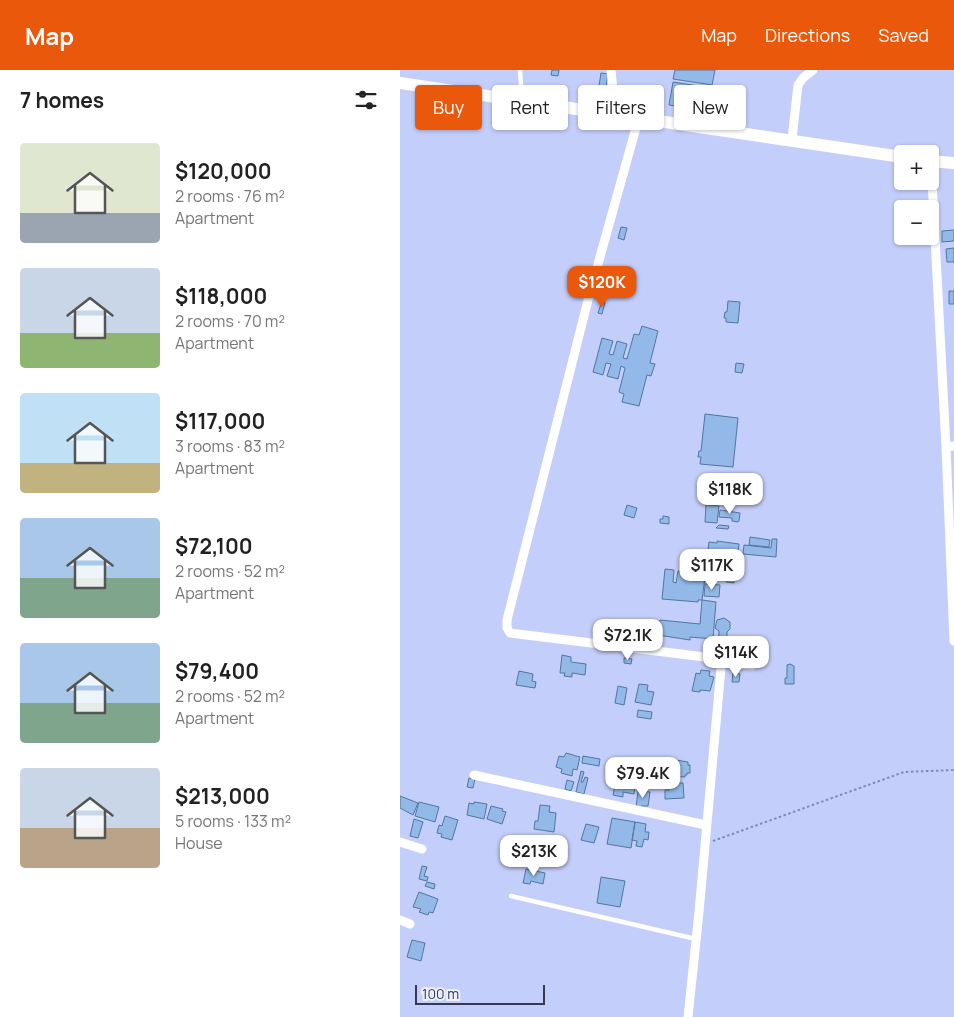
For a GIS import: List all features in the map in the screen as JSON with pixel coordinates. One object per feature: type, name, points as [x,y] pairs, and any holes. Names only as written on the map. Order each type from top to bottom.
[{"type":"street","points":[[612,70],[613,85]]},
{"type":"street","points":[[792,139],[798,85],[813,70]]},
{"type":"street","points":[[400,83],[492,97]]},
{"type":"street","points":[[664,122],[792,139],[894,156]]},
{"type":"street","points":[[635,130],[585,310],[507,628],[510,633],[712,658],[719,663],[753,665]]},
{"type":"street","points":[[939,161],[954,162]]},
{"type":"street","points":[[933,190],[950,446],[954,641]]},
{"type":"street","points":[[688,1017],[721,668],[719,663]]},
{"type":"street","points":[[474,775],[706,825]]},
{"type":"street","points":[[400,842],[422,849]]},
{"type":"street","points":[[400,920],[410,924]]},
{"type":"lane","points":[[520,70],[521,85]]},
{"type":"lane","points":[[511,896],[696,939]]},
{"type":"path","points":[[705,843],[904,772],[954,770]]},
{"type":"building","points":[[552,70],[559,70],[558,76],[551,75]]},
{"type":"building","points":[[675,70],[715,70],[712,85],[673,79]]},
{"type":"building","points":[[601,73],[608,74],[606,85],[599,85]]},
{"type":"building","points":[[673,82],[692,85],[674,85],[674,106],[669,105]]},
{"type":"building","points":[[621,227],[627,228],[624,240],[618,238]]},
{"type":"building","points":[[954,230],[954,241],[942,242],[942,231]]},
{"type":"building","points":[[954,248],[954,262],[947,262],[946,249]]},
{"type":"building","points":[[949,291],[954,291],[954,304],[949,304]]},
{"type":"building","points":[[602,301],[605,302],[602,314],[598,313]]},
{"type":"building","points":[[728,301],[740,302],[738,323],[726,322],[726,318],[724,318],[725,312],[727,312]]},
{"type":"building","points":[[642,326],[658,331],[650,363],[655,364],[651,376],[647,375],[639,406],[622,402],[624,394],[619,392],[625,368],[621,366],[618,379],[607,376],[611,364],[606,363],[603,375],[593,372],[602,338],[613,341],[609,354],[613,355],[617,341],[627,344],[623,358],[627,359],[634,334],[639,335]]},
{"type":"building","points":[[736,363],[744,364],[742,373],[735,372]]},
{"type":"building","points":[[705,414],[738,418],[733,467],[700,464],[701,457],[698,457],[699,451],[701,451]]},
{"type":"building","points":[[720,482],[729,483],[728,488],[720,488]]},
{"type":"building","points":[[627,505],[637,508],[634,518],[624,515]]},
{"type":"building","points":[[706,505],[719,506],[717,523],[705,522]]},
{"type":"building","points":[[720,510],[740,513],[739,521],[732,521],[732,518],[719,517]]},
{"type":"building","points":[[663,516],[669,517],[669,524],[660,523],[660,519],[663,519]]},
{"type":"building","points":[[719,525],[729,526],[728,529],[716,528]]},
{"type":"building","points":[[750,537],[770,540],[769,547],[749,545]]},
{"type":"building","points":[[772,539],[777,539],[776,557],[743,554],[744,545],[771,548]]},
{"type":"building","points":[[717,541],[739,544],[738,554],[733,554],[732,559],[737,559],[736,567],[731,564],[727,567],[706,564],[709,542],[717,543]]},
{"type":"building","points":[[728,567],[736,568],[734,583],[726,582]]},
{"type":"building","points":[[665,569],[674,570],[673,582],[676,583],[678,571],[690,572],[689,574],[705,577],[702,600],[698,600],[698,602],[662,599]]},
{"type":"building","points":[[705,584],[720,585],[719,597],[704,596]]},
{"type":"building","points":[[702,600],[716,602],[713,639],[690,637],[690,640],[658,635],[660,620],[700,624]]},
{"type":"building","points":[[724,618],[730,622],[730,629],[727,632],[727,650],[718,650],[719,631],[715,628],[717,620]]},
{"type":"building","points":[[562,655],[571,657],[571,662],[586,664],[585,675],[572,673],[572,677],[564,676],[565,673],[560,673]]},
{"type":"building","points":[[624,658],[632,659],[631,664],[624,663]]},
{"type":"building","points":[[787,665],[794,666],[794,684],[785,684]]},
{"type":"building","points":[[701,670],[710,671],[709,676],[714,677],[710,691],[692,691],[696,673],[700,674]]},
{"type":"building","points":[[519,671],[533,674],[532,681],[536,682],[535,688],[516,685]]},
{"type":"building","points":[[733,673],[740,674],[739,682],[732,682]]},
{"type":"building","points":[[639,684],[648,685],[647,691],[654,692],[651,705],[635,702]]},
{"type":"building","points":[[618,686],[627,688],[624,705],[615,703]]},
{"type":"building","points":[[638,710],[652,712],[651,719],[637,717]]},
{"type":"building","points":[[566,753],[580,757],[577,770],[573,769],[572,776],[561,773],[562,769],[556,767],[559,756],[564,757]]},
{"type":"building","points":[[583,756],[600,759],[599,766],[582,763]]},
{"type":"building","points":[[668,761],[688,762],[688,765],[690,765],[690,773],[687,773],[685,777],[668,776]]},
{"type":"building","points":[[581,771],[584,772],[581,782],[583,782],[585,777],[588,778],[584,794],[576,792]]},
{"type":"building","points":[[612,777],[630,779],[629,784],[635,785],[634,794],[623,792],[623,797],[613,795],[615,785],[611,785]]},
{"type":"building","points":[[469,778],[475,779],[473,788],[467,787]]},
{"type":"building","points":[[567,780],[574,782],[571,791],[565,789]]},
{"type":"building","points":[[673,780],[679,780],[679,783],[683,783],[684,798],[665,799],[665,790],[669,790]]},
{"type":"building","points":[[638,791],[650,792],[648,806],[641,806],[641,809],[636,808]]},
{"type":"building","points":[[400,796],[418,803],[413,815],[400,808]]},
{"type":"building","points":[[419,802],[439,807],[435,822],[415,816]]},
{"type":"building","points":[[474,802],[487,804],[484,819],[467,815],[469,803],[474,804]]},
{"type":"building","points":[[540,805],[550,806],[549,812],[556,813],[554,832],[534,829],[535,821],[538,821]]},
{"type":"building","points":[[491,806],[503,809],[502,811],[506,812],[502,824],[487,819]]},
{"type":"building","points":[[445,816],[458,820],[452,840],[441,837],[442,834],[437,833],[439,825],[442,826]]},
{"type":"building","points":[[612,818],[635,822],[631,848],[607,844]]},
{"type":"building","points":[[414,819],[423,822],[418,838],[410,836]]},
{"type":"building","points":[[635,822],[646,824],[645,832],[649,832],[648,840],[644,839],[642,847],[636,846],[637,841],[632,840]]},
{"type":"building","points":[[586,824],[599,827],[594,843],[581,840]]},
{"type":"building","points":[[422,866],[427,867],[424,876],[428,877],[427,881],[419,879]]},
{"type":"building","points":[[526,869],[545,873],[543,884],[531,881],[530,884],[523,883]]},
{"type":"building","points":[[601,877],[625,881],[620,907],[597,903]]},
{"type":"building","points":[[427,882],[435,884],[434,889],[425,886]]},
{"type":"building","points":[[419,892],[438,899],[433,913],[429,912],[428,915],[419,912],[421,909],[413,907]]},
{"type":"building","points":[[412,940],[425,943],[421,961],[407,957]]}]
